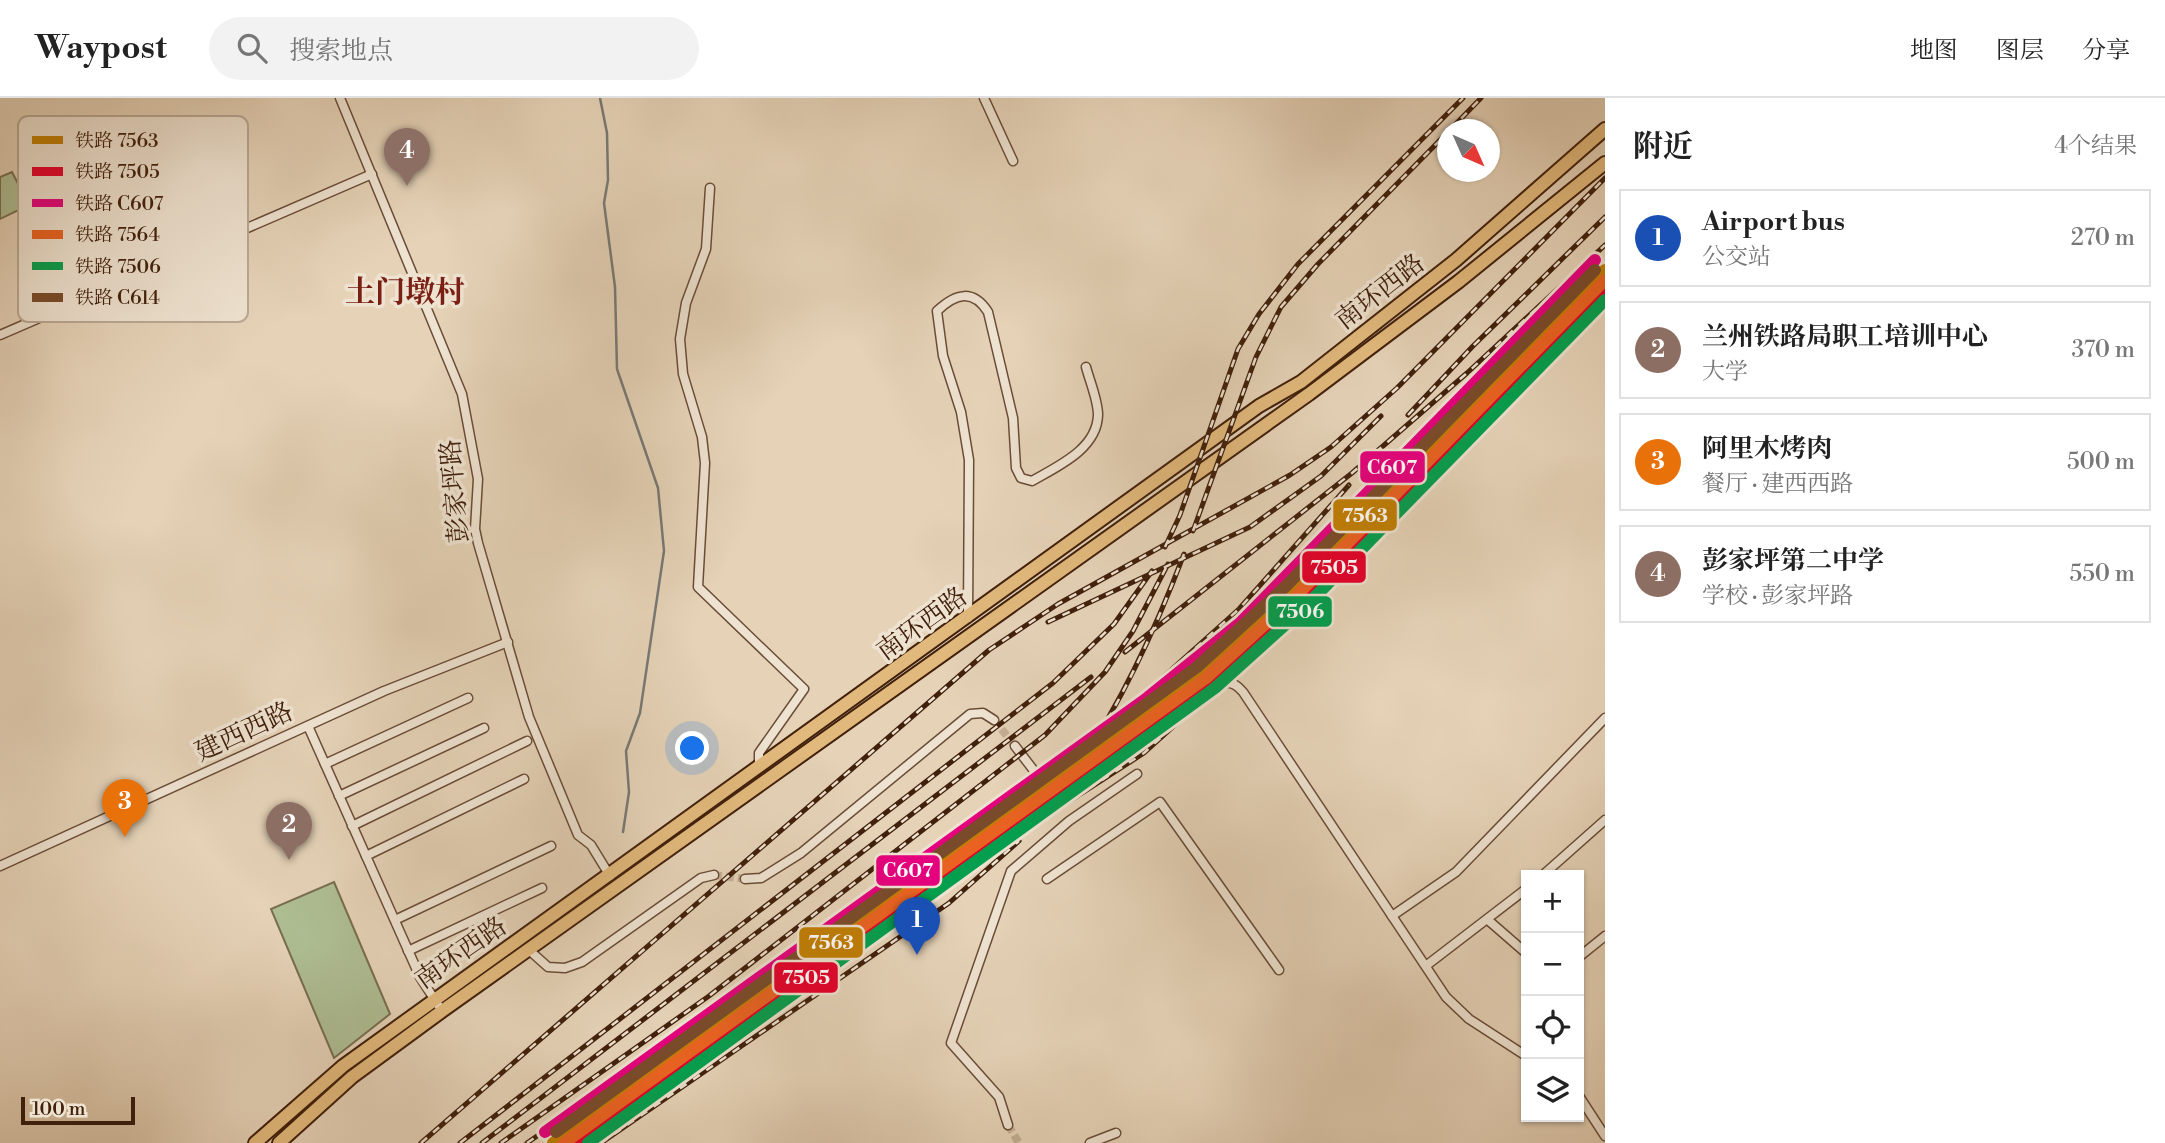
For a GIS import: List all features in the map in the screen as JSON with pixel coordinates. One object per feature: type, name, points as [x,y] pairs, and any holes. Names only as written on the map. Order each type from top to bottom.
[{"type":"highway","name":"南环西路","points":[[255,1143],[343,1066],[435,999],[760,769],[1259,406],[1301,382],[1456,260],[1605,130]]},
{"type":"highway","name":"南环西路","points":[[279,1143],[352,1077],[442,1011],[1310,394],[1458,282],[1605,163]]},
{"type":"street","name":"彭家坪路","points":[[340,98],[462,394],[478,479],[475,529],[529,717],[560,798],[578,835],[590,845],[610,876]]},
{"type":"street","points":[[984,98],[1013,161]]},
{"type":"street","points":[[248,228],[372,174]]},
{"type":"street","points":[[710,188],[706,249],[686,303],[680,339],[683,374],[702,437],[705,463],[698,587],[804,689],[759,753],[757,762],[760,769]]},
{"type":"street","points":[[968,618],[969,460],[961,412],[943,356],[937,311],[955,297],[971,296],[980,299],[988,312],[1013,418],[1016,468],[1021,478],[1032,481],[1063,463],[1091,440],[1098,415],[1086,367]]},
{"type":"street","points":[[0,335],[30,322]]},
{"type":"street","name":"建西西路","points":[[0,866],[384,691],[508,642]]},
{"type":"street","points":[[1068,791],[1081,785],[1195,696],[1223,683],[1234,684],[1243,692],[1456,1009],[1521,1053]]},
{"type":"street","points":[[325,764],[468,698]]},
{"type":"street","points":[[745,879],[761,878],[793,859],[970,714],[982,713],[994,720]]},
{"type":"street","points":[[1392,916],[1456,872],[1605,718]]},
{"type":"street","points":[[308,726],[420,977],[442,1011]]},
{"type":"street","points":[[339,796],[484,728]]},
{"type":"street","points":[[352,826],[527,741]]},
{"type":"street","points":[[1015,746],[1038,776]]},
{"type":"street","points":[[1008,1125],[999,1097],[951,1043],[1011,871],[1069,821],[1137,774]]},
{"type":"street","points":[[366,856],[524,779]]},
{"type":"street","points":[[1047,879],[1160,802],[1279,970]]},
{"type":"street","points":[[1549,870],[1605,820]]},
{"type":"street","points":[[395,920],[551,846]]},
{"type":"street","points":[[529,950],[548,967],[577,965],[701,878],[714,875]]},
{"type":"street","points":[[408,951],[542,888]]},
{"type":"street","points":[[1427,965],[1521,893]]},
{"type":"street","points":[[1488,920],[1521,949]]},
{"type":"street","points":[[1584,953],[1605,936]]},
{"type":"street","points":[[1584,1104],[1605,1136]]},
{"type":"street","points":[[1090,1143],[1116,1133]]},
{"type":"green space","points":[[12,172],[18,184],[18,210],[0,219],[0,177]]},
{"type":"green space","points":[[334,882],[390,1014],[334,1058],[271,909]]},
{"type":"waterway","points":[[600,98],[607,133],[608,180],[604,203],[615,287],[617,369],[658,488],[664,551],[640,713],[626,751],[629,792],[623,832]]},
{"type":"tunnel","points":[[994,720],[1015,746]]},
{"type":"tunnel","points":[[1038,776],[1055,788],[1068,791]]},
{"type":"tunnel","points":[[714,875],[745,879]]},
{"type":"tunnel","points":[[1008,1125],[1019,1143]]},
{"type":"railway","points":[[1165,547],[1180,515],[1238,349],[1259,314],[1298,264],[1463,98]]},
{"type":"railway","points":[[1461,119],[1481,98]]},
{"type":"railway","points":[[1193,531],[1256,357],[1281,307],[1318,264],[1437,143]]},
{"type":"railway","points":[[421,1143],[989,650],[1058,604],[1290,475],[1331,447],[1397,388],[1605,178]]},
{"type":"railway","points":[[1408,415],[1473,346],[1605,217]]},
{"type":"railway","points":[[1125,652],[1352,473],[1467,373],[1605,245]]},
{"type":"railway","points":[[575,1143],[866,932],[1144,753],[1269,640],[1483,379],[1538,320]]},
{"type":"railway","points":[[1048,622],[1250,527],[1321,476],[1381,416]]},
{"type":"railway","points":[[527,1143],[711,1015],[1142,696],[1239,609],[1349,485]]},
{"type":"railway","points":[[1044,812],[1107,721],[1141,655],[1184,554]]},
{"type":"railway","points":[[501,1143],[709,996],[1045,735],[1105,672],[1133,631],[1168,564]]},
{"type":"railway","points":[[460,1143],[1053,683],[1114,624],[1152,571]]},
{"type":"railway","points":[[482,1143],[1091,677]]},
{"type":"railway","points":[[601,1143],[949,903],[1019,841]]},
{"type":"rail line","name":"C607","points":[[545,1132],[1147,698],[1240,623],[1595,260]]},
{"type":"rail line","name":"C614","points":[[556,1132],[1197,667],[1286,586],[1595,270]]},
{"type":"rail line","name":"7563","points":[[553,1143],[1155,709],[1249,634],[1605,270]]},
{"type":"rail line","name":"7564","points":[[564,1143],[1206,678],[1296,596],[1605,280]]},
{"type":"rail line","name":"7505","points":[[577,1143],[1163,720],[1258,645],[1605,290]]},
{"type":"rail line","name":"7506","points":[[588,1143],[1215,688],[1306,606],[1605,300]]},
{"type":"place","name":"彭家坪第二中学","points":[[407,186]]},
{"type":"place","name":"阿里木烤肉","points":[[125,837]]},
{"type":"place","name":"兰州铁路局职工培训中心","points":[[289,860]]},
{"type":"place","name":"Airport bus","points":[[917,955]]},
{"type":"district","name":"土门墩村","points":[[405,293]]}]
